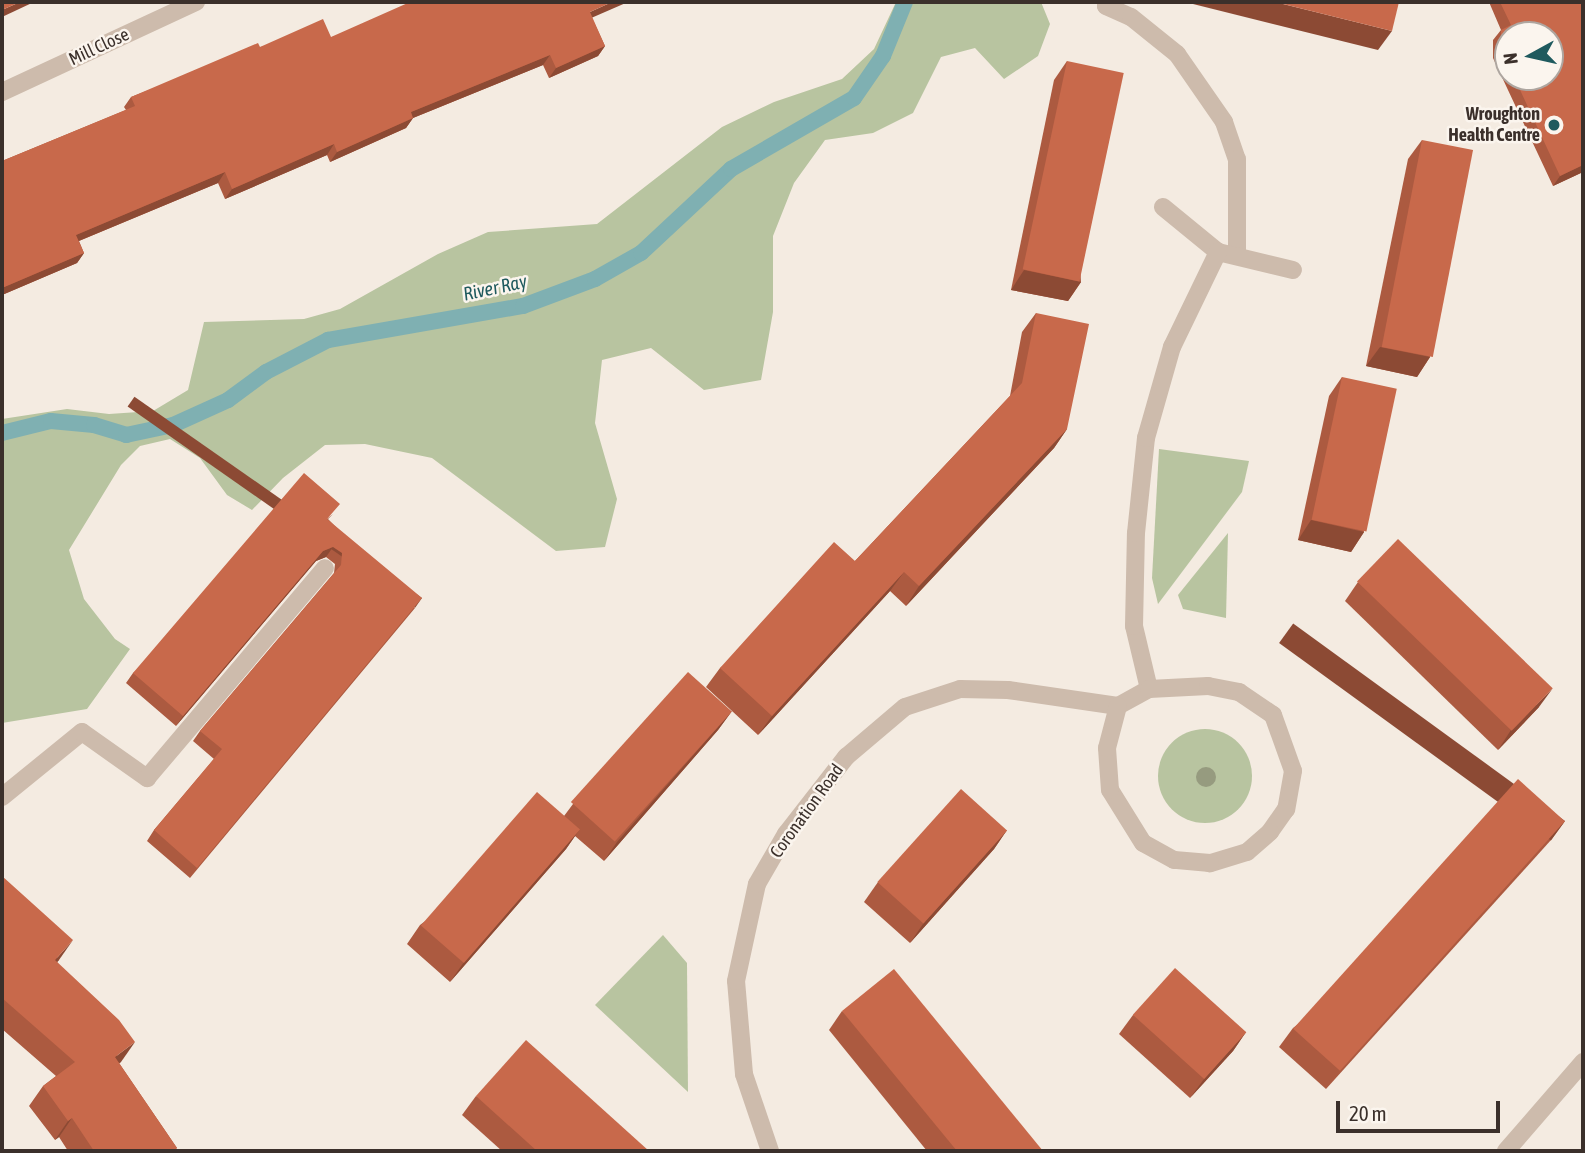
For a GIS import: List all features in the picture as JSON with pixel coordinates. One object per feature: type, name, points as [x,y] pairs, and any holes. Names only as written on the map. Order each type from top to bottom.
[{"type":"street","name":"Mill Close","points":[[2,92],[196,2]]},
{"type":"street","points":[[1107,2],[1177,54],[1224,122],[1237,159],[1237,256]]},
{"type":"street","points":[[1163,207],[1218,252],[1293,270]]},
{"type":"street","points":[[1149,689],[1134,626],[1136,533],[1146,438],[1172,347],[1218,252]]},
{"type":"street","points":[[2,797],[82,732],[147,778],[325,568]]},
{"type":"street","points":[[1208,686],[1239,692],[1273,715],[1293,772],[1286,809],[1270,832],[1247,852],[1210,863],[1174,860],[1143,843],[1110,790],[1107,748],[1118,706],[1149,689],[1208,686]]},
{"type":"street","name":"Coronation Road","points":[[770,1151],[744,1074],[736,981],[757,884],[786,834],[846,757],[905,707],[960,689],[1008,690],[1118,706]]},
{"type":"street","points":[[1506,1151],[1583,1062]]},
{"type":"green space","points":[[896,2],[1041,2],[1050,24],[1038,56],[1004,79],[975,48],[941,57],[913,113],[873,133],[825,140],[794,183],[773,236],[773,312],[761,380],[704,390],[651,348],[602,360],[595,423],[617,499],[605,547],[556,551],[432,458],[365,444],[325,445],[283,478],[252,510],[227,495],[200,458],[170,439],[140,446],[121,465],[69,550],[84,599],[115,639],[130,649],[87,709],[2,723],[2,419],[67,409],[109,414],[153,411],[188,390],[204,322],[304,319],[340,309],[438,254],[488,232],[597,224],[722,127],[774,102],[842,79],[874,49]]},
{"type":"green space","points":[[1159,449],[1249,461],[1242,492],[1158,604],[1152,578]]},
{"type":"green space","points":[[1228,533],[1226,618],[1183,609],[1178,595]]},
{"type":"green space","points":[[1205,729],[1223,733],[1238,743],[1248,758],[1252,776],[1248,794],[1238,809],[1223,819],[1205,823],[1187,819],[1172,809],[1162,794],[1158,776],[1162,758],[1172,743],[1187,733]]},
{"type":"green space","points":[[663,935],[687,963],[688,1092],[595,1005]]},
{"type":"building","points":[[2,2],[20,2],[2,10]]},
{"type":"building","points":[[410,2],[612,2],[590,12],[605,46],[556,68],[550,55],[411,112],[413,118],[337,152],[334,144],[232,189],[225,172],[76,235],[84,253],[2,288],[2,161],[135,106],[131,97],[258,43],[260,47],[323,19],[331,37]]},
{"type":"building","points":[[1275,2],[1399,2],[1392,31]]},
{"type":"building","points":[[1500,2],[1583,2],[1583,165],[1560,176],[1521,91],[1564,91],[1564,21],[1509,21]]},
{"type":"building","points":[[1067,61],[1124,73],[1079,281],[1023,269]]},
{"type":"building","points":[[1422,140],[1473,150],[1433,357],[1382,347]]},
{"type":"building","points":[[1036,313],[1089,324],[1067,429],[919,586],[904,572],[772,716],[720,668],[834,542],[855,561],[1022,383]]},
{"type":"building","points":[[1342,377],[1397,389],[1366,531],[1312,520]]},
{"type":"building","points":[[304,473],[340,504],[327,519],[422,598],[197,868],[154,830],[222,749],[200,731],[341,565],[342,553],[333,547],[323,551],[183,716],[133,673]]},
{"type":"building","points":[[1398,539],[1553,688],[1512,731],[1357,581]]},
{"type":"building","points":[[688,672],[732,711],[615,842],[571,802]]},
{"type":"building","points":[[1518,779],[1565,821],[1340,1071],[1293,1029]]},
{"type":"building","points":[[961,789],[1007,830],[923,923],[877,882]]},
{"type":"building","points":[[537,792],[580,829],[464,963],[421,926]]},
{"type":"building","points":[[2,876],[73,940],[55,960],[119,1020],[135,1042],[115,1057],[177,1148],[172,1151],[94,1151],[72,1118],[68,1121],[43,1086],[75,1062],[2,998]]},
{"type":"building","points":[[1175,968],[1246,1032],[1204,1079],[1133,1015]]},
{"type":"building","points":[[894,969],[1043,1151],[957,1151],[842,1011]]},
{"type":"building","points":[[526,1040],[649,1151],[537,1151],[476,1096]]},
{"type":"waterway","name":"River Ray","points":[[2,433],[51,421],[94,425],[126,435],[173,425],[228,400],[266,372],[328,340],[523,306],[595,279],[641,253],[731,169],[854,98],[883,56],[905,2]]},
{"type":"place","name":"Wroughton Health Centre","points":[[1554,125]]}]
